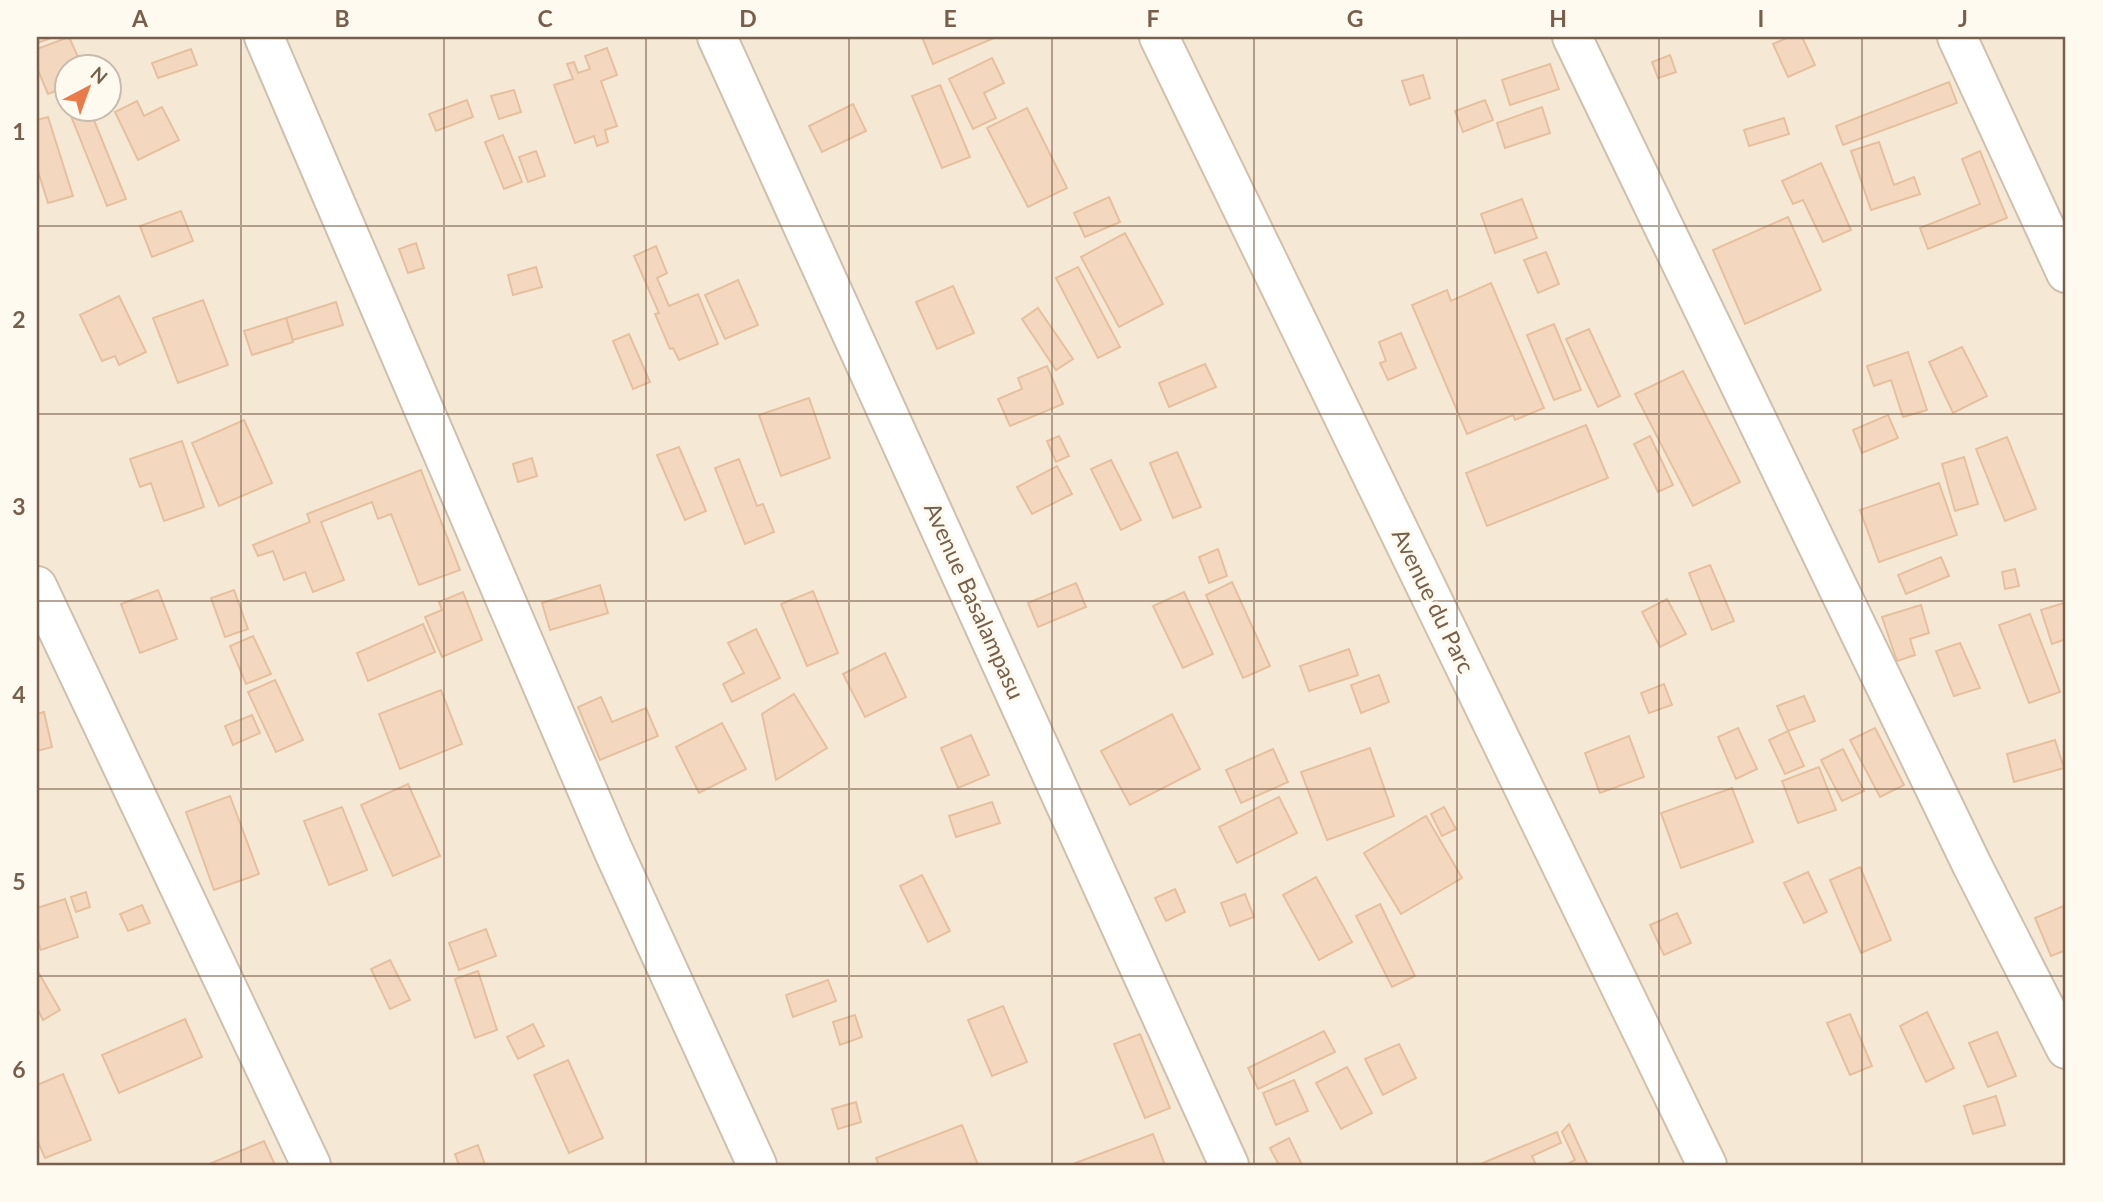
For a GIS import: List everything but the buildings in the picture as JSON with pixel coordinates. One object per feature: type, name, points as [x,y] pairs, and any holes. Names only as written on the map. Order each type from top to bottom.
[{"type":"street","points":[[264,37],[613,850],[757,1165]]},
{"type":"street","name":"Avenue Basalampasu","points":[[717,37],[1229,1165]]},
{"type":"street","name":"Avenue du Parc","points":[[1159,37],[1707,1165]]},
{"type":"street","points":[[1572,37],[1972,865],[2066,1049]]},
{"type":"street","points":[[1957,37],[2066,273]]},
{"type":"street","points":[[37,586],[311,1165]]},
{"type":"shaded area","points":[[37,37],[2066,37],[2066,1165],[37,1165]]}]
